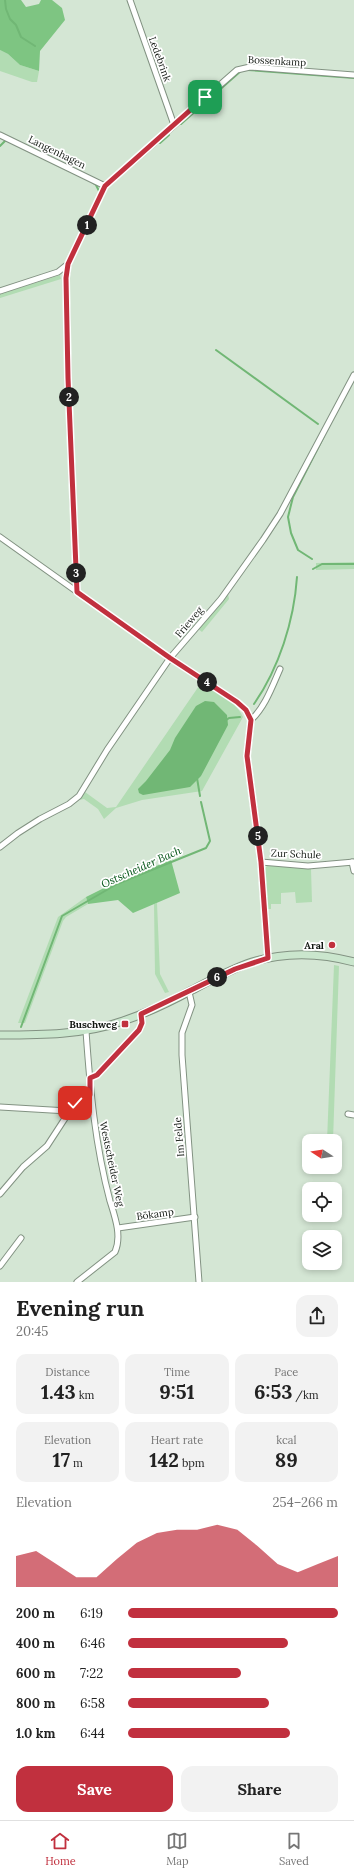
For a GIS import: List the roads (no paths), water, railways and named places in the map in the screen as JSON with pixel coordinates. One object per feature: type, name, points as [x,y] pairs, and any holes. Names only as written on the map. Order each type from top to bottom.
[{"type":"main road","points":[[0,1036],[86,1031],[121,1022],[189,992],[235,969],[268,958],[310,955],[338,958],[354,962]]},
{"type":"street","name":"Ledebrink","points":[[130,0],[174,125]]},
{"type":"street","name":"Bossenkamp","points":[[77,592],[68,378],[66,278],[68,264],[105,186],[236,70],[243,68],[354,75]]},
{"type":"street","name":"Langenhagen","points":[[0,135],[105,186]]},
{"type":"street","points":[[0,291],[58,272],[68,264]]},
{"type":"street","points":[[58,272],[66,278]]},
{"type":"street","name":"Frieweg","points":[[0,847],[24,829],[69,804],[79,796],[107,750],[170,658],[220,598],[264,540],[280,514],[354,375]]},
{"type":"street","points":[[0,537],[170,658],[237,702],[246,710],[251,720],[247,756],[261,862],[268,958]]},
{"type":"street","points":[[251,720],[267,698],[280,669]]},
{"type":"street","name":"Zur Schule","points":[[261,862],[308,866],[353,862]]},
{"type":"street","points":[[353,862],[354,871]]},
{"type":"street","name":"Im Felde","points":[[189,992],[192,1005],[182,1033],[182,1055],[199,1282]]},
{"type":"street","points":[[90,1078],[97,1075],[139,1030],[142,1023],[141,1014]]},
{"type":"street","name":"Westscheider Weg","points":[[77,1282],[115,1252],[118,1246],[118,1228],[106,1187],[90,1095],[86,1031]]},
{"type":"street","points":[[0,1194],[23,1167],[47,1146],[54,1137],[68,1111],[82,1098],[90,1095]]},
{"type":"street","points":[[0,1106],[68,1111]]},
{"type":"street","points":[[348,1114],[354,1115]]},
{"type":"street","name":"Bökamp","points":[[118,1228],[194,1217]]},
{"type":"street","points":[[0,1266],[21,1238]]},
{"type":"waterway","points":[[5,0],[6,9],[10,19],[16,25],[21,37],[35,46]]},
{"type":"waterway","points":[[181,124],[242,70]]},
{"type":"waterway","points":[[248,70],[354,78]]},
{"type":"waterway","points":[[160,143],[169,135]]},
{"type":"waterway","points":[[0,146],[5,141]]},
{"type":"waterway","points":[[92,182],[96,185],[99,191]]},
{"type":"waterway","points":[[216,350],[318,424]]},
{"type":"waterway","points":[[312,559],[298,550],[291,533],[288,517],[293,497],[324,436]]},
{"type":"waterway","name":"Ostscheider Bach","points":[[313,569],[322,564],[354,564]]},
{"type":"waterway","name":"Ostscheider Bach","points":[[254,704],[271,675],[284,644],[293,610],[297,577]]},
{"type":"waterway","name":"Ostscheider Bach","points":[[225,721],[229,718],[240,717]]},
{"type":"waterway","name":"Ostscheider Bach","points":[[197,778],[200,796]]},
{"type":"waterway","name":"Ostscheider Bach","points":[[21,1027],[62,916],[117,884],[206,848],[210,841],[201,802]]},
{"type":"place","name":"Aral","points":[[332,945]]},
{"type":"place","name":"Buschweg","points":[[125,1024]]}]
